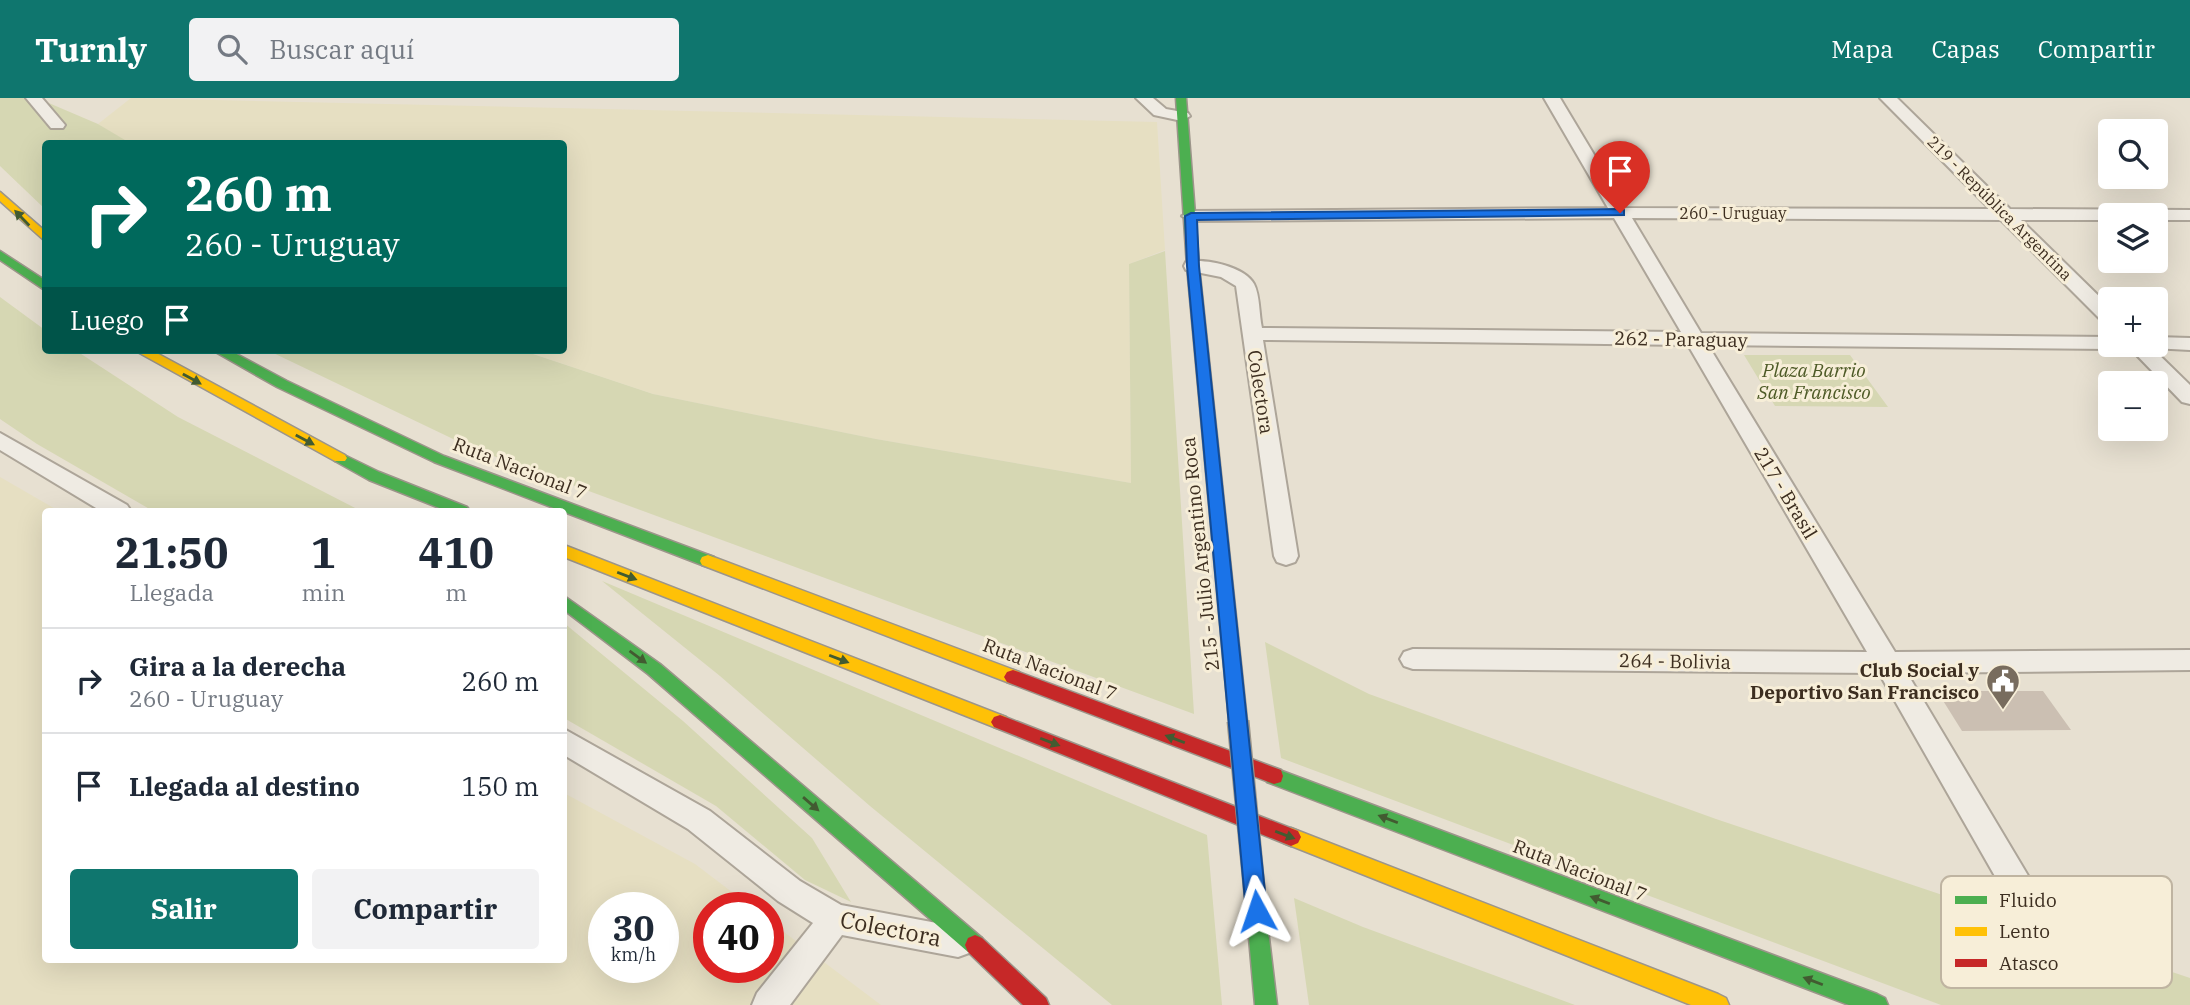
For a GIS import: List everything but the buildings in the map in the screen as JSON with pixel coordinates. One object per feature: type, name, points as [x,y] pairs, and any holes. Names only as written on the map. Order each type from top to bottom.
[{"type":"main road","name":"215 - Julio Argentino Roca","points":[[1181,98],[1193,266],[1266,1005]]},
{"type":"main road","points":[[0,195],[42,235]]},
{"type":"main road","points":[[0,255],[42,284]]},
{"type":"main road","points":[[148,354],[374,477],[422,508]]},
{"type":"main road","name":"Ruta Nacional 7","points":[[226,354],[282,384],[439,459],[1877,1005]]},
{"type":"main road","points":[[374,477],[454,508]]},
{"type":"main road","points":[[567,552],[1718,1005]]},
{"type":"main road","points":[[567,604],[654,669],[975,945],[1038,1005]]},
{"type":"street","points":[[34,98],[57,125]]},
{"type":"street","points":[[1144,98],[1153,110],[1182,116]]},
{"type":"street","name":"217 - Brasil","points":[[1552,98],[1693,339],[1889,663],[2012,876]]},
{"type":"street","name":"219 - República Argentina","points":[[1888,98],[2098,306]]},
{"type":"street","name":"260 - Uruguay","points":[[1191,216],[1620,213],[2190,215]]},
{"type":"street","name":"Colectora","points":[[1193,266],[1240,278],[1245,285],[1286,556]]},
{"type":"street","name":"262 - Paraguay","points":[[1252,334],[2098,343]]},
{"type":"street","points":[[2168,343],[2190,344]]},
{"type":"street","points":[[2149,357],[2190,397]]},
{"type":"street","points":[[0,440],[114,508]]},
{"type":"street","name":"264 - Bolivia","points":[[1413,659],[1889,663],[2190,660]]},
{"type":"street","name":"Colectora","points":[[567,743],[699,820],[789,891],[835,919],[975,945]]},
{"type":"street","points":[[769,1005],[835,919]]},
{"type":"shaded area","points":[[131,98],[1157,122],[1165,250],[1129,264],[1131,483],[876,439],[653,394],[533,354],[567,354],[567,140],[124,140],[98,124]]},
{"type":"shaded area","points":[[0,477],[54,508],[42,508],[42,963],[567,963],[567,795],[695,864],[732,892],[693,892],[693,983],[784,983],[784,932],[881,1005],[0,1005]]},
{"type":"green space","points":[[0,98],[37,98],[98,124],[125,140],[42,140],[42,206],[0,166]]},
{"type":"green space","points":[[1165,251],[1194,714],[472,448],[275,354],[533,354],[653,394],[876,439],[1131,483],[1129,264]]},
{"type":"green space","points":[[0,297],[42,328],[42,354],[81,354],[178,417],[355,508],[148,508],[37,444],[0,419]]},
{"type":"green space","name":"Plaza Barrio San Francisco","points":[[1744,355],[1850,355],[1888,407],[1775,406]]},
{"type":"green space","points":[[602,581],[1207,835],[1222,1005],[1112,1005],[870,806],[720,676]]},
{"type":"green space","points":[[567,625],[683,721],[812,838],[851,902],[805,880],[716,806],[567,720]]},
{"type":"green space","points":[[1265,642],[1369,694],[1716,819],[1941,894],[1941,988],[2172,988],[2172,972],[2190,978],[2190,1005],[1941,1005],[1281,758]]},
{"type":"green space","points":[[1294,898],[1363,927],[1575,1005],[1309,1005]]},
{"type":"traffic: fast","points":[[1181,98],[1193,266],[1238,721]]},
{"type":"traffic: fast","points":[[0,255],[42,284]]},
{"type":"traffic: fast","points":[[226,354],[282,384],[439,459],[708,561]]},
{"type":"traffic: fast","points":[[340,458],[374,476],[454,508]]},
{"type":"traffic: fast","points":[[567,604],[654,669],[975,945]]},
{"type":"traffic: fast","points":[[1238,721],[1259,938]]},
{"type":"traffic: fast","points":[[1274,776],[1877,1005]]},
{"type":"traffic: fast","points":[[1259,938],[1266,1005]]},
{"type":"traffic: slow","points":[[0,195],[42,235]]},
{"type":"traffic: slow","points":[[148,354],[340,458]]},
{"type":"traffic: slow","points":[[567,552],[1000,722]]},
{"type":"traffic: slow","points":[[708,561],[1013,677]]},
{"type":"traffic: slow","points":[[1291,837],[1718,1005]]},
{"type":"traffic: jam","points":[[1013,677],[1274,776]]},
{"type":"traffic: jam","points":[[1000,722],[1291,837]]},
{"type":"traffic: jam","points":[[975,945],[1038,1005]]},
{"type":"place","name":"Club Social y Deportivo San Francisco","points":[[2003,711]]},
{"type":"route","points":[[1257,911],[1193,266],[1191,216],[1620,213]]}]
